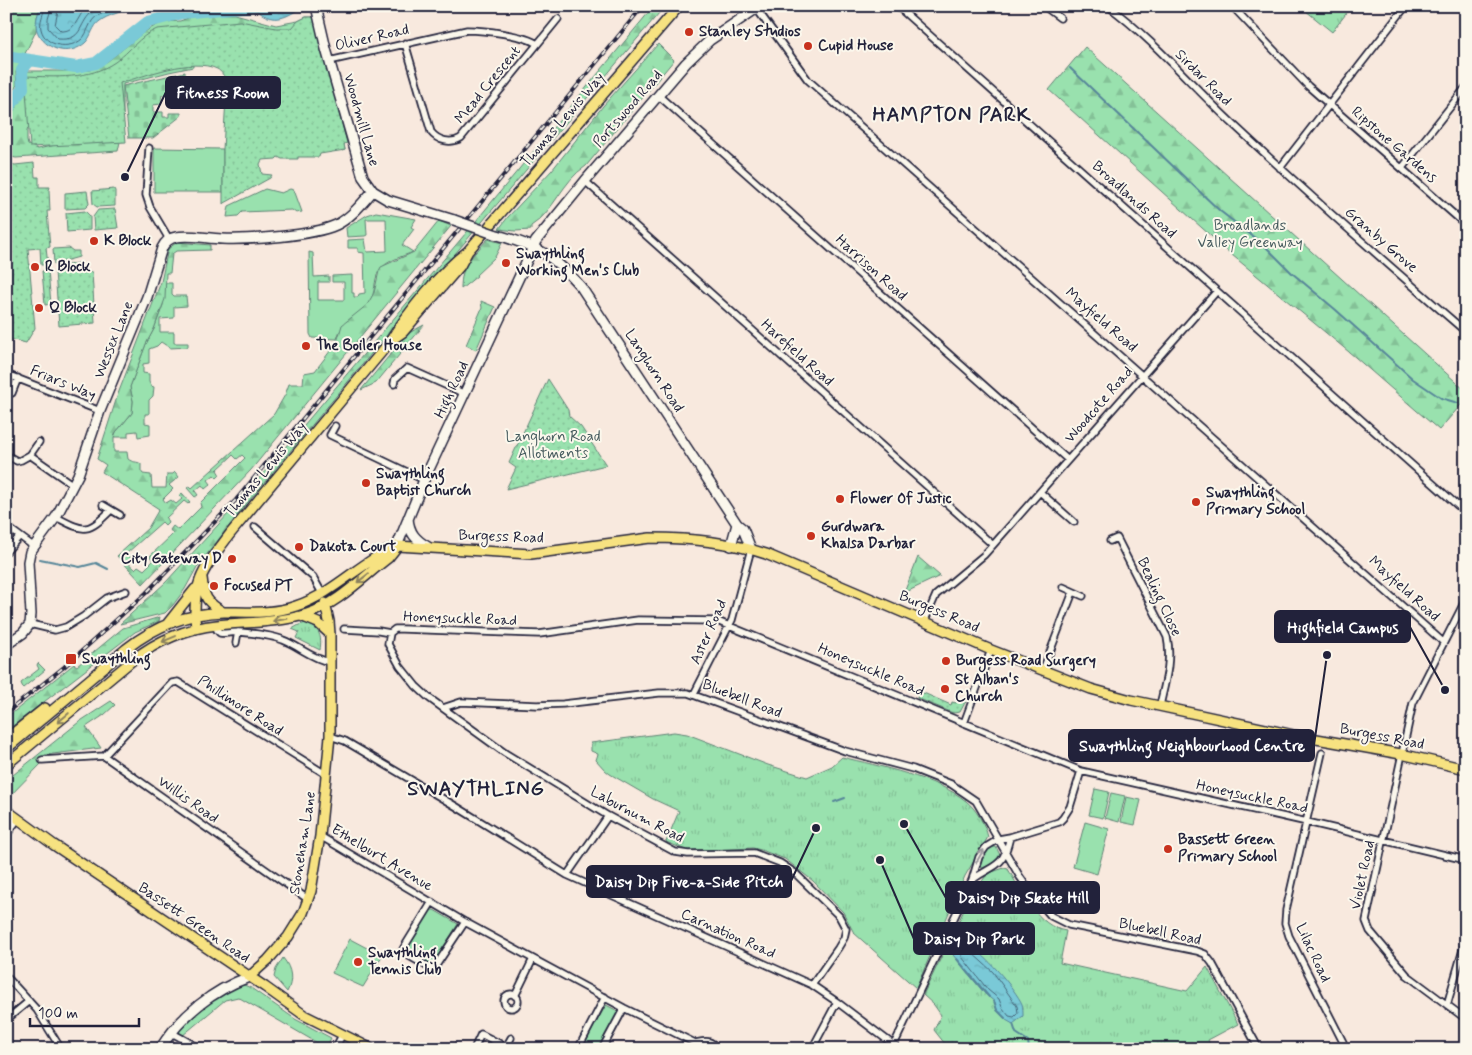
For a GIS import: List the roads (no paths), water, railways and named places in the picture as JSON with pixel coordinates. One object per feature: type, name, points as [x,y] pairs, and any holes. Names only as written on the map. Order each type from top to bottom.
[{"type":"main road","name":"Thomas Lewis Way","points":[[196,629],[194,602],[197,586],[202,575],[230,534],[389,343],[398,328],[438,279],[454,261],[468,251],[679,6]]},
{"type":"main road","name":"Burgess Road","points":[[397,546],[530,554],[650,538],[687,540],[751,549],[924,620],[991,650],[1098,691],[1160,706],[1302,736],[1401,754],[1466,769]]},
{"type":"main road","points":[[6,749],[136,641],[168,624],[194,616],[222,612],[278,610],[294,607],[322,595],[382,553],[397,546]]},
{"type":"main road","name":"High Road","points":[[6,765],[144,652],[164,641],[196,629],[218,629],[278,621],[326,606],[388,558],[397,546]]},
{"type":"main road","points":[[202,575],[205,597],[222,612]]},
{"type":"main road","points":[[168,624],[197,586]]},
{"type":"main road","name":"Stoneham Lane","points":[[249,977],[282,946],[301,917],[309,900],[320,836],[330,736],[330,634],[326,606],[322,595]]},
{"type":"main road","points":[[299,616],[310,619],[330,634]]},
{"type":"main road","points":[[6,739],[65,692],[85,682]]},
{"type":"main road","name":"Bassett Green Road","points":[[6,810],[54,845],[310,1019],[372,1049]]},
{"type":"street","name":"Woodmill Lane","points":[[316,6],[329,61],[363,177],[372,191]]},
{"type":"street","name":"Broadlands Road","points":[[897,6],[1466,513]]},
{"type":"street","points":[[1044,6],[1060,18]]},
{"type":"street","name":"Sirdar Road","points":[[1108,6],[1129,21],[1280,168]]},
{"type":"street","name":"Ripstone Gardens","points":[[1232,6],[1308,86],[1466,225]]},
{"type":"street","points":[[1280,168],[1406,6]]},
{"type":"street","name":"Portswood Road","points":[[533,246],[585,181],[658,95],[701,48],[757,7]]},
{"type":"street","name":"Mayfield Road","points":[[757,7],[808,80],[1143,374],[1443,642]]},
{"type":"street","name":"Mead Crescent","points":[[405,42],[431,132],[436,137],[452,142],[461,138],[558,18]]},
{"type":"street","name":"Oliver Road","points":[[329,61],[405,42],[473,30],[530,39],[537,44]]},
{"type":"street","points":[[1402,168],[1466,87]]},
{"type":"street","name":"Harrison Road","points":[[658,95],[1068,460]]},
{"type":"street","points":[[149,148],[146,195],[150,207],[169,239],[180,236],[225,239],[260,238],[318,231],[342,222],[372,191],[388,200],[533,246]]},
{"type":"street","name":"Granby Grove","points":[[1280,168],[1466,332]]},
{"type":"street","name":"Harefield Road","points":[[585,181],[993,545]]},
{"type":"street","name":"Wessex Lane","points":[[30,624],[28,562],[33,546],[56,516],[73,486],[100,411],[147,297],[162,248],[169,239]]},
{"type":"street","name":"High Road","points":[[397,546],[424,480],[533,246]]},
{"type":"street","name":"Langhorn Road","points":[[533,246],[547,254],[584,290],[737,524],[743,529],[751,549]]},
{"type":"street","name":"Woodcote Road","points":[[924,620],[936,595],[984,555],[1217,291]]},
{"type":"street","points":[[394,384],[395,379],[407,368],[465,394]]},
{"type":"street","name":"Friars Way","points":[[6,374],[100,411]]},
{"type":"street","name":"Friars Way","points":[[12,393],[18,378]]},
{"type":"street","points":[[335,426],[330,435],[424,480]]},
{"type":"street","points":[[8,456],[17,461],[21,460],[30,455],[39,442]]},
{"type":"street","points":[[30,455],[73,486]]},
{"type":"street","points":[[1040,492],[1074,522]]},
{"type":"street","points":[[104,505],[120,515]]},
{"type":"street","points":[[56,516],[84,529],[97,524],[111,510]]},
{"type":"street","points":[[408,518],[411,533],[417,540],[428,547]]},
{"type":"street","points":[[731,546],[737,524]]},
{"type":"street","points":[[6,526],[33,546]]},
{"type":"street","points":[[255,527],[312,577],[322,595]]},
{"type":"street","points":[[6,552],[19,537]]},
{"type":"street","name":"Bealing Close","points":[[1110,541],[1117,538],[1168,637],[1168,670],[1160,706]]},
{"type":"street","name":"Aster Road","points":[[694,694],[729,624],[740,592],[751,549]]},
{"type":"street","points":[[1063,587],[1083,596]]},
{"type":"street","points":[[6,645],[24,633],[30,624],[55,630],[66,627],[107,598],[126,591]]},
{"type":"street","points":[[1043,670],[1073,592]]},
{"type":"street","points":[[1401,754],[1412,703],[1466,599]]},
{"type":"street","name":"Honeysuckle Road","points":[[344,629],[390,633],[395,629],[402,629],[539,634],[638,620],[707,619],[729,624],[1081,771],[1466,860]]},
{"type":"street","points":[[218,629],[271,636],[284,640],[322,660],[330,662]]},
{"type":"street","points":[[236,643],[238,632]]},
{"type":"street","name":"Laburnum Road","points":[[390,633],[388,644],[400,666],[416,686],[505,753],[608,816],[676,852],[688,854],[754,853],[773,860],[795,872],[839,916],[846,929],[844,938],[838,948],[812,985]]},
{"type":"street","points":[[964,723],[991,650]]},
{"type":"street","name":"Phillimore Road","points":[[104,756],[172,683],[178,682],[327,775]]},
{"type":"street","name":"Bluebell Road","points":[[443,708],[461,702],[537,705],[563,704],[659,693],[680,692],[694,694],[836,748],[896,763],[951,784],[976,801],[1033,895],[1056,920],[1069,925],[1205,954],[1212,963],[1259,1049]]},
{"type":"street","name":"Carnation Road","points":[[330,736],[345,741],[567,875],[812,985],[895,1047]]},
{"type":"street","name":"Lilac Road","points":[[1322,753],[1286,910],[1285,923],[1289,936],[1343,1042]]},
{"type":"street","name":"Violet Road","points":[[1401,754],[1366,915],[1367,926],[1407,975],[1466,1019]]},
{"type":"street","points":[[42,760],[104,756]]},
{"type":"street","name":"Willis Road","points":[[104,756],[309,900]]},
{"type":"street","points":[[895,1047],[972,880],[979,857],[986,847],[998,839],[1059,822],[1070,807],[1081,771]]},
{"type":"street","points":[[567,875],[608,816]]},
{"type":"street","points":[[6,836],[18,819]]},
{"type":"street","name":"Ethelburt Avenue","points":[[320,836],[465,922],[624,1008],[695,1043],[708,1041],[713,1043],[718,1049]]},
{"type":"street","points":[[972,880],[998,865],[1006,853],[1010,837]]},
{"type":"street","name":"Ethelburt Avenue","points":[[432,902],[403,949],[404,953],[432,968],[435,967],[465,922]]},
{"type":"street","points":[[1447,1005],[1466,938]]},
{"type":"street","points":[[515,996],[533,959]]},
{"type":"street","points":[[6,976],[37,1010],[61,1049]]},
{"type":"street","name":"Stoneham Lane","points":[[160,1049],[172,1032],[193,1010],[221,989],[249,977]]},
{"type":"street","points":[[578,1049],[605,997]]},
{"type":"street","points":[[6,1020],[29,1001]]},
{"type":"street","points":[[812,1049],[837,1002]]},
{"type":"street","points":[[602,1049],[624,1008]]},
{"type":"street","points":[[172,1032],[201,1049]]},
{"type":"street","points":[[474,1049],[481,1034],[506,1047],[510,1038]]},
{"type":"street","points":[[335,1049],[342,1035]]},
{"type":"street","points":[[695,1043],[699,1049]]},
{"type":"water","points":[[41,6],[129,6],[128,9],[100,21],[89,38],[80,47],[62,50],[45,43],[38,34],[36,23]]},
{"type":"water","points":[[242,6],[302,6],[291,14],[275,18],[258,11],[245,12]]},
{"type":"water","points":[[969,946],[990,962],[1019,998],[1023,1016],[1013,1024],[1006,1020],[997,1010],[995,1002],[985,994],[953,955],[964,947]]},
{"type":"waterway","points":[[6,112],[23,88],[22,70],[30,60],[76,67],[96,63],[148,22],[182,13],[251,6]]},
{"type":"waterway","points":[[6,56],[30,60]]},
{"type":"waterway","points":[[1070,68],[1220,211],[1264,245],[1292,273],[1413,379],[1441,398],[1458,403]]},
{"type":"waterway","points":[[40,559],[80,567],[96,563],[108,569]]},
{"type":"waterway","points":[[834,802],[845,798]]},
{"type":"waterway","points":[[957,959],[989,997]]},
{"type":"waterway","points":[[994,1001],[997,1010],[1005,1018]]},
{"type":"waterway","points":[[1013,1024],[1016,1033],[1028,1041],[1029,1049]]},
{"type":"railway","points":[[6,713],[64,667],[146,593],[235,501],[643,6]]},
{"type":"place","name":"Stanley Studios","points":[[689,32]]},
{"type":"place","name":"Cupid House","points":[[808,46]]},
{"type":"place","name":"Fitness Room","points":[[125,177]]},
{"type":"place","name":"K Block","points":[[94,241]]},
{"type":"place","name":"Swaythling Working Men's Club","points":[[506,263]]},
{"type":"place","name":"R Block","points":[[35,267]]},
{"type":"place","name":"Q Block","points":[[39,308]]},
{"type":"place","name":"The Boiler House","points":[[306,346]]},
{"type":"place","name":"Swaythling Baptist Church","points":[[366,483]]},
{"type":"place","name":"Flower Of Justic","points":[[840,499]]},
{"type":"place","name":"Swaythling Primary School","points":[[1196,502]]},
{"type":"place","name":"Gurdwara Khalsa Darbar","points":[[811,536]]},
{"type":"place","name":"Dakota Court","points":[[299,547]]},
{"type":"place","name":"City Gateway D","points":[[232,559]]},
{"type":"place","name":"Focused PT","points":[[214,586]]},
{"type":"place","name":"Swaythling Neighbourhood Centre","points":[[1327,655]]},
{"type":"place","name":"Swaythling","points":[[71,659]]},
{"type":"place","name":"Burgess Road Surgery","points":[[946,661]]},
{"type":"place","name":"St Alban's Church","points":[[945,689]]},
{"type":"place","name":"Highfield Campus","points":[[1445,690]]},
{"type":"place","name":"Daisy Dip Skate Hill","points":[[904,824]]},
{"type":"place","name":"Daisy Dip Five-a-Side Pitch","points":[[816,828]]},
{"type":"place","name":"Bassett Green Primary School","points":[[1168,849]]},
{"type":"place","name":"Daisy Dip Park","points":[[880,860]]},
{"type":"place","name":"Swaythling Tennis Club","points":[[358,962]]},
{"type":"district","name":"HAMPTON PARK","points":[[952,115]]},
{"type":"district","name":"SWAYTHLING","points":[[476,789]]},
{"type":"park label","name":"Broadlands Valley Greenway","points":[[1250,234]]},
{"type":"park label","name":"Langhorn Road Allotments","points":[[553,446]]}]
